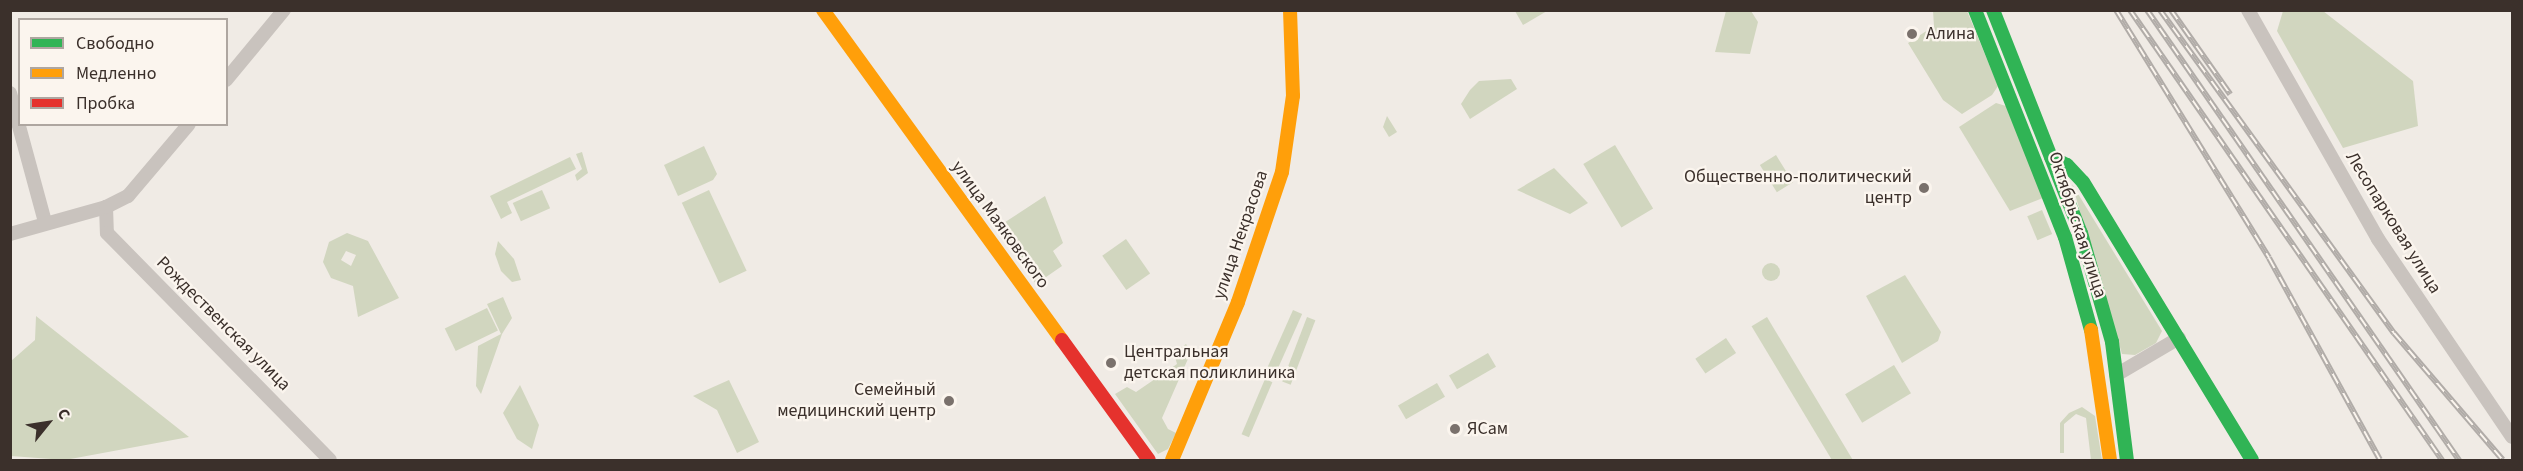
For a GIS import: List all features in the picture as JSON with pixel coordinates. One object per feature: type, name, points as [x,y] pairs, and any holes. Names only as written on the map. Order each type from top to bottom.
[{"type":"street","name":"улица Маяковского","points":[[823,10],[1149,460]]},
{"type":"street","name":"улица Некрасова","points":[[1172,460],[1238,302],[1282,172],[1293,96],[1290,10]]},
{"type":"street","name":"Октябрьская улица","points":[[1975,10],[2034,153],[2065,237],[2096,346],[2110,460]]},
{"type":"street","name":"Октябрьская улица","points":[[1993,10],[2054,158],[2084,242],[2112,342],[2127,460]]},
{"type":"street","points":[[228,78],[282,12]]},
{"type":"street","name":"Лесопарковая улица","points":[[2255,14],[2378,239],[2512,437]]},
{"type":"street","points":[[10,93],[18,122]]},
{"type":"street","points":[[19,126],[45,222]]},
{"type":"street","points":[[10,234],[45,222],[106,207],[128,196],[187,126]]},
{"type":"street","points":[[2034,153],[2054,158],[2075,172],[2083,182],[2252,460]]},
{"type":"street","name":"Рождественская улица","points":[[106,207],[107,233],[330,460]]},
{"type":"street","points":[[2116,375],[2179,339]]},
{"type":"green space","points":[[1515,11],[1547,11],[1523,25]]},
{"type":"green space","points":[[1726,11],[1751,11],[1758,22],[1750,54],[1715,52]]},
{"type":"green space","points":[[1933,11],[1967,11],[1998,86],[1992,95],[1962,114],[1943,100],[1908,43],[1934,26]]},
{"type":"green space","points":[[2283,11],[2323,11],[2413,81],[2418,126],[2343,148],[2277,31]]},
{"type":"green space","points":[[1511,79],[1517,89],[1470,119],[1461,104],[1479,81]]},
{"type":"green space","points":[[1996,103],[2006,106],[2043,198],[2010,211],[1959,127]]},
{"type":"green space","points":[[1387,116],[1397,132],[1389,137],[1383,127]]},
{"type":"green space","points":[[1615,145],[1653,208],[1621,227],[1583,164]]},
{"type":"green space","points":[[704,146],[717,174],[713,180],[678,196],[664,165]]},
{"type":"green space","points":[[582,152],[588,173],[577,181],[575,175],[582,169],[576,154]]},
{"type":"green space","points":[[1776,155],[1793,182],[1777,192],[1760,165]]},
{"type":"green space","points":[[570,157],[576,169],[507,202],[512,213],[501,219],[490,196]]},
{"type":"green space","points":[[1554,168],[1588,203],[1570,214],[1517,190]]},
{"type":"green space","points":[[2072,184],[2162,331],[2156,343],[2135,355],[2122,354]]},
{"type":"green space","points":[[542,190],[550,208],[521,221],[513,203]]},
{"type":"green space","points":[[709,190],[747,271],[719,283],[682,203]]},
{"type":"green space","points":[[1045,196],[1063,243],[1053,251],[1062,266],[1036,284],[996,228]]},
{"type":"green space","points":[[2042,210],[2052,234],[2037,240],[2027,216]]},
{"type":"green space","points":[[347,233],[368,241],[399,298],[358,317],[353,286],[331,278],[323,262],[329,242]],"holes":[[[346,251],[356,255],[351,266],[341,260]]]},
{"type":"green space","points":[[1126,239],[1150,273],[1126,290],[1102,256]]},
{"type":"green space","points":[[498,241],[514,259],[521,280],[512,282],[501,271],[495,254]]},
{"type":"green space","points":[[1771,263],[1777,266],[1780,272],[1777,278],[1771,281],[1765,278],[1762,272],[1765,266]]},
{"type":"green space","points":[[1905,275],[1941,332],[1938,341],[1902,363],[1866,296]]},
{"type":"green space","points":[[503,297],[512,318],[502,334],[481,394],[476,386],[478,346],[501,334],[487,304]]},
{"type":"green space","points":[[487,308],[498,330],[456,351],[445,329]]},
{"type":"green space","points":[[1293,310],[1302,314],[1274,378],[1265,374]]},
{"type":"green space","points":[[36,316],[189,437],[65,460],[11,456],[11,361],[35,340]]},
{"type":"green space","points":[[1307,317],[1315,320],[1291,385],[1282,381]]},
{"type":"green space","points":[[1767,317],[1853,460],[1832,460],[1752,326]]},
{"type":"green space","points":[[1726,338],[1736,353],[1705,374],[1695,359]]},
{"type":"green space","points":[[1186,344],[1191,352],[1162,418],[1168,429],[1176,433],[1168,449],[1158,454],[1115,394],[1127,387],[1136,392],[1177,364],[1174,353]]},
{"type":"green space","points":[[1488,353],[1496,367],[1457,389],[1449,376]]},
{"type":"green space","points":[[1894,365],[1911,393],[1862,423],[1845,394]]},
{"type":"green space","points":[[1265,379],[1272,382],[1249,437],[1242,434]]},
{"type":"green space","points":[[729,380],[759,442],[737,453],[717,410],[693,396]]},
{"type":"green space","points":[[1437,383],[1445,397],[1406,419],[1398,406]]},
{"type":"green space","points":[[520,385],[539,425],[532,449],[517,439],[503,413]]},
{"type":"green space","points":[[2082,407],[2095,416],[2102,460],[2091,460],[2086,418],[2076,414],[2064,424],[2064,453],[2060,453],[2060,423],[2069,413]]},
{"type":"railway","points":[[2116,10],[2269,258],[2380,460]]},
{"type":"railway","points":[[2130,10],[2442,460]]},
{"type":"railway","points":[[2147,10],[2459,460]]},
{"type":"railway","points":[[2160,10],[2394,333],[2503,460]]},
{"type":"railway","points":[[2171,10],[2230,94]]},
{"type":"traffic: fast","points":[[1975,10],[2065,237],[2091,330]]},
{"type":"traffic: fast","points":[[1993,10],[2081,233],[2112,342],[2127,460]]},
{"type":"traffic: fast","points":[[2051,157],[2067,165],[2083,182],[2252,460]]},
{"type":"traffic: slow","points":[[823,10],[1062,340]]},
{"type":"traffic: slow","points":[[1172,460],[1238,302],[1282,172],[1293,96],[1290,10]]},
{"type":"traffic: slow","points":[[2091,330],[2110,460]]},
{"type":"traffic: jam","points":[[1062,340],[1149,460]]},
{"type":"place","name":"Алина","points":[[1912,34]]},
{"type":"place","name":"Общественно-политический центр","points":[[1924,188]]},
{"type":"place","name":"Центральная детская поликлиника","points":[[1111,363]]},
{"type":"place","name":"Семейный медицинский центр","points":[[949,401]]},
{"type":"place","name":"ЯСам","points":[[1455,429]]}]
